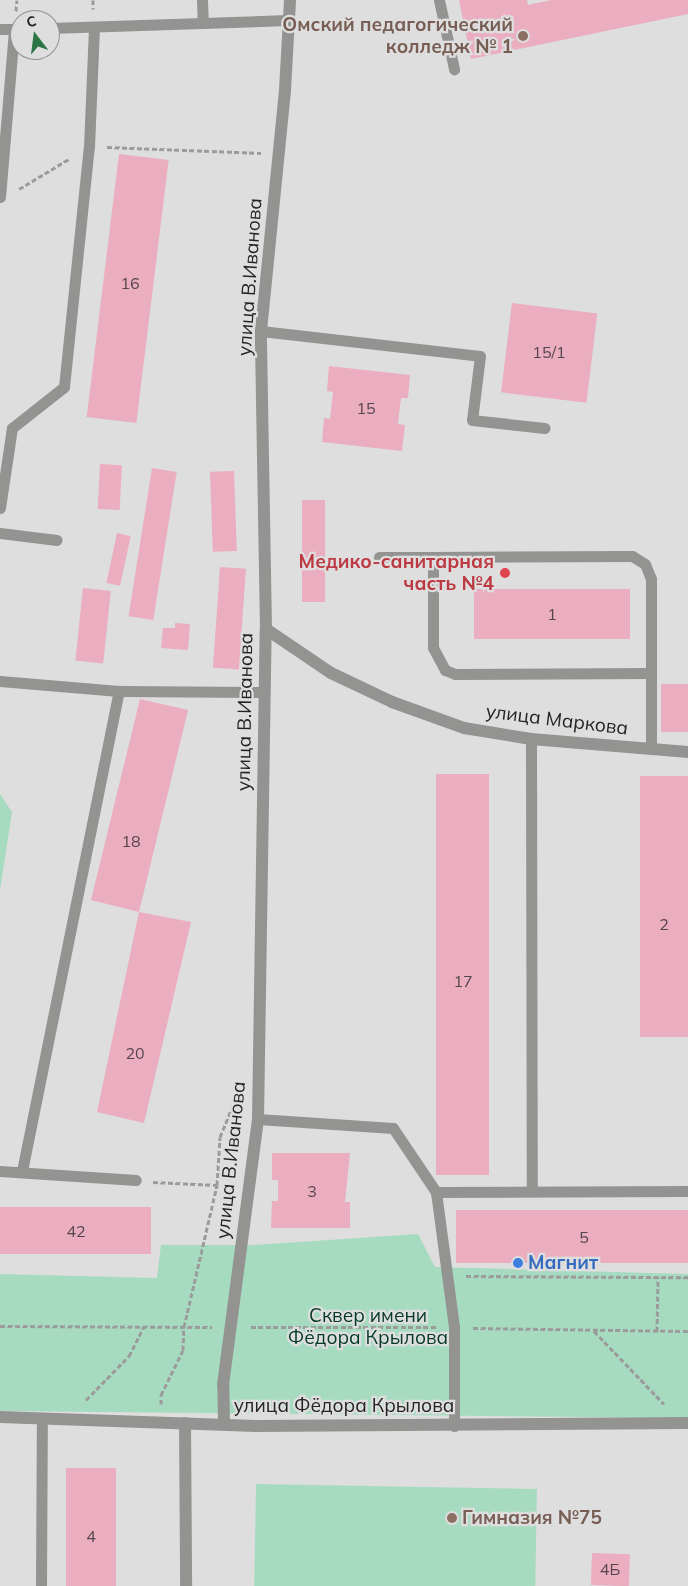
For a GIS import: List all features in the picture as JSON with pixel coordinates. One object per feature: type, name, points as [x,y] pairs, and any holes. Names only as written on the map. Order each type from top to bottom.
[{"type":"street","name":"улица В.Иванова","points":[[224,1424],[223,1385],[258,1119],[263,692],[266,629],[261,331],[279,154],[290,0]]},
{"type":"street","name":"улица Маркова","points":[[266,629],[331,673],[392,702],[464,728],[531,739],[688,752]]},
{"type":"street","name":"улица Фёдора Крылова","points":[[0,1417],[224,1424],[454,1426],[688,1423]]},
{"type":"street","points":[[185,1423],[186,1586]]},
{"type":"lane","points":[[202,0],[203,23]]},
{"type":"lane","points":[[439,0],[454,69]]},
{"type":"lane","points":[[60,28],[288,20]]},
{"type":"lane","points":[[0,508],[12,428],[64,387],[89,147],[94,27]]},
{"type":"lane","points":[[0,197],[14,60]]},
{"type":"lane","points":[[261,331],[480,356],[472,420],[545,428]]},
{"type":"lane","points":[[0,533],[57,540]]},
{"type":"lane","points":[[379,557],[632,556],[639,560],[651,579],[651,749]]},
{"type":"lane","points":[[433,557],[433,646],[445,670],[455,674],[651,674]]},
{"type":"lane","points":[[0,681],[119,691],[263,692]]},
{"type":"lane","points":[[22,1172],[119,691]]},
{"type":"lane","points":[[531,739],[532,1192]]},
{"type":"lane","points":[[258,1119],[393,1128],[436,1192],[454,1327],[454,1426]]},
{"type":"lane","points":[[0,1172],[136,1180]]},
{"type":"lane","points":[[436,1192],[688,1191]]},
{"type":"lane","points":[[42,1418],[42,1586]]},
{"type":"path","points":[[16,191],[89,147],[279,154]]},
{"type":"path","points":[[160,1422],[161,1394],[183,1350],[184,1327],[217,1185],[220,1137],[241,1086]]},
{"type":"path","points":[[136,1180],[217,1185]]},
{"type":"path","points":[[447,1276],[688,1277]]},
{"type":"path","points":[[657,1331],[658,1277]]},
{"type":"path","points":[[0,1326],[454,1327],[688,1331]]},
{"type":"path","points":[[68,1419],[129,1356],[144,1327]]},
{"type":"path","points":[[594,1330],[665,1406],[673,1406]]},
{"type":"green space","points":[[0,794],[12,812],[0,890]]},
{"type":"green space","name":"Сквер имени Фёдора Крылова","points":[[418,1234],[435,1267],[688,1274],[688,1418],[0,1411],[0,1274],[157,1278],[161,1245],[254,1245]]},
{"type":"green space","points":[[256,1484],[537,1489],[535,1586],[254,1586]]},
{"type":"building","name":"Омский педагогический колледж № 1","points":[[459,0],[527,0],[528,5],[551,0],[688,0],[688,14],[471,59]]},
{"type":"building","points":[[119,154],[169,160],[136,423],[87,417]]},
{"type":"building","points":[[512,303],[597,313],[586,403],[501,392]]},
{"type":"building","points":[[329,366],[410,375],[408,398],[401,398],[398,424],[405,425],[402,451],[322,442],[324,418],[330,419],[333,392],[327,391]]},
{"type":"building","points":[[100,464],[122,465],[120,510],[98,509]]},
{"type":"building","points":[[152,468],[177,472],[153,620],[129,616]]},
{"type":"building","points":[[234,471],[237,551],[213,552],[210,472]]},
{"type":"building","points":[[302,500],[325,500],[325,602],[302,602]]},
{"type":"building","points":[[117,533],[131,536],[120,586],[106,583]]},
{"type":"building","points":[[220,567],[246,569],[239,670],[213,668]]},
{"type":"building","points":[[83,588],[111,591],[103,664],[75,661]]},
{"type":"building","points":[[474,589],[630,589],[630,639],[474,639]]},
{"type":"building","points":[[175,623],[190,624],[188,650],[161,648],[163,628],[175,628]]},
{"type":"building","points":[[661,684],[688,684],[688,732],[661,732]]},
{"type":"building","points":[[140,699],[188,710],[139,912],[91,900]]},
{"type":"building","points":[[436,774],[489,774],[489,1175],[436,1175]]},
{"type":"building","points":[[640,776],[688,776],[688,1037],[640,1037]]},
{"type":"building","points":[[139,912],[191,922],[144,1123],[97,1112]]},
{"type":"building","points":[[272,1153],[350,1153],[345,1202],[350,1202],[350,1228],[271,1228],[272,1201],[278,1201],[278,1180],[272,1180]]},
{"type":"building","points":[[0,1207],[151,1207],[151,1254],[0,1254]]},
{"type":"building","points":[[456,1210],[688,1210],[688,1263],[456,1263]]},
{"type":"building","points":[[66,1468],[116,1468],[116,1586],[66,1586]]},
{"type":"building","points":[[592,1553],[630,1554],[629,1586],[591,1585]]},
{"type":"place","name":"Омский педагогический колледж № 1","points":[[523,36]]},
{"type":"place","name":"Медико-санитарная часть №4","points":[[505,573]]},
{"type":"place","name":"Магнит","points":[[518,1263]]},
{"type":"place","name":"Гимназия №75","points":[[452,1518]]}]
